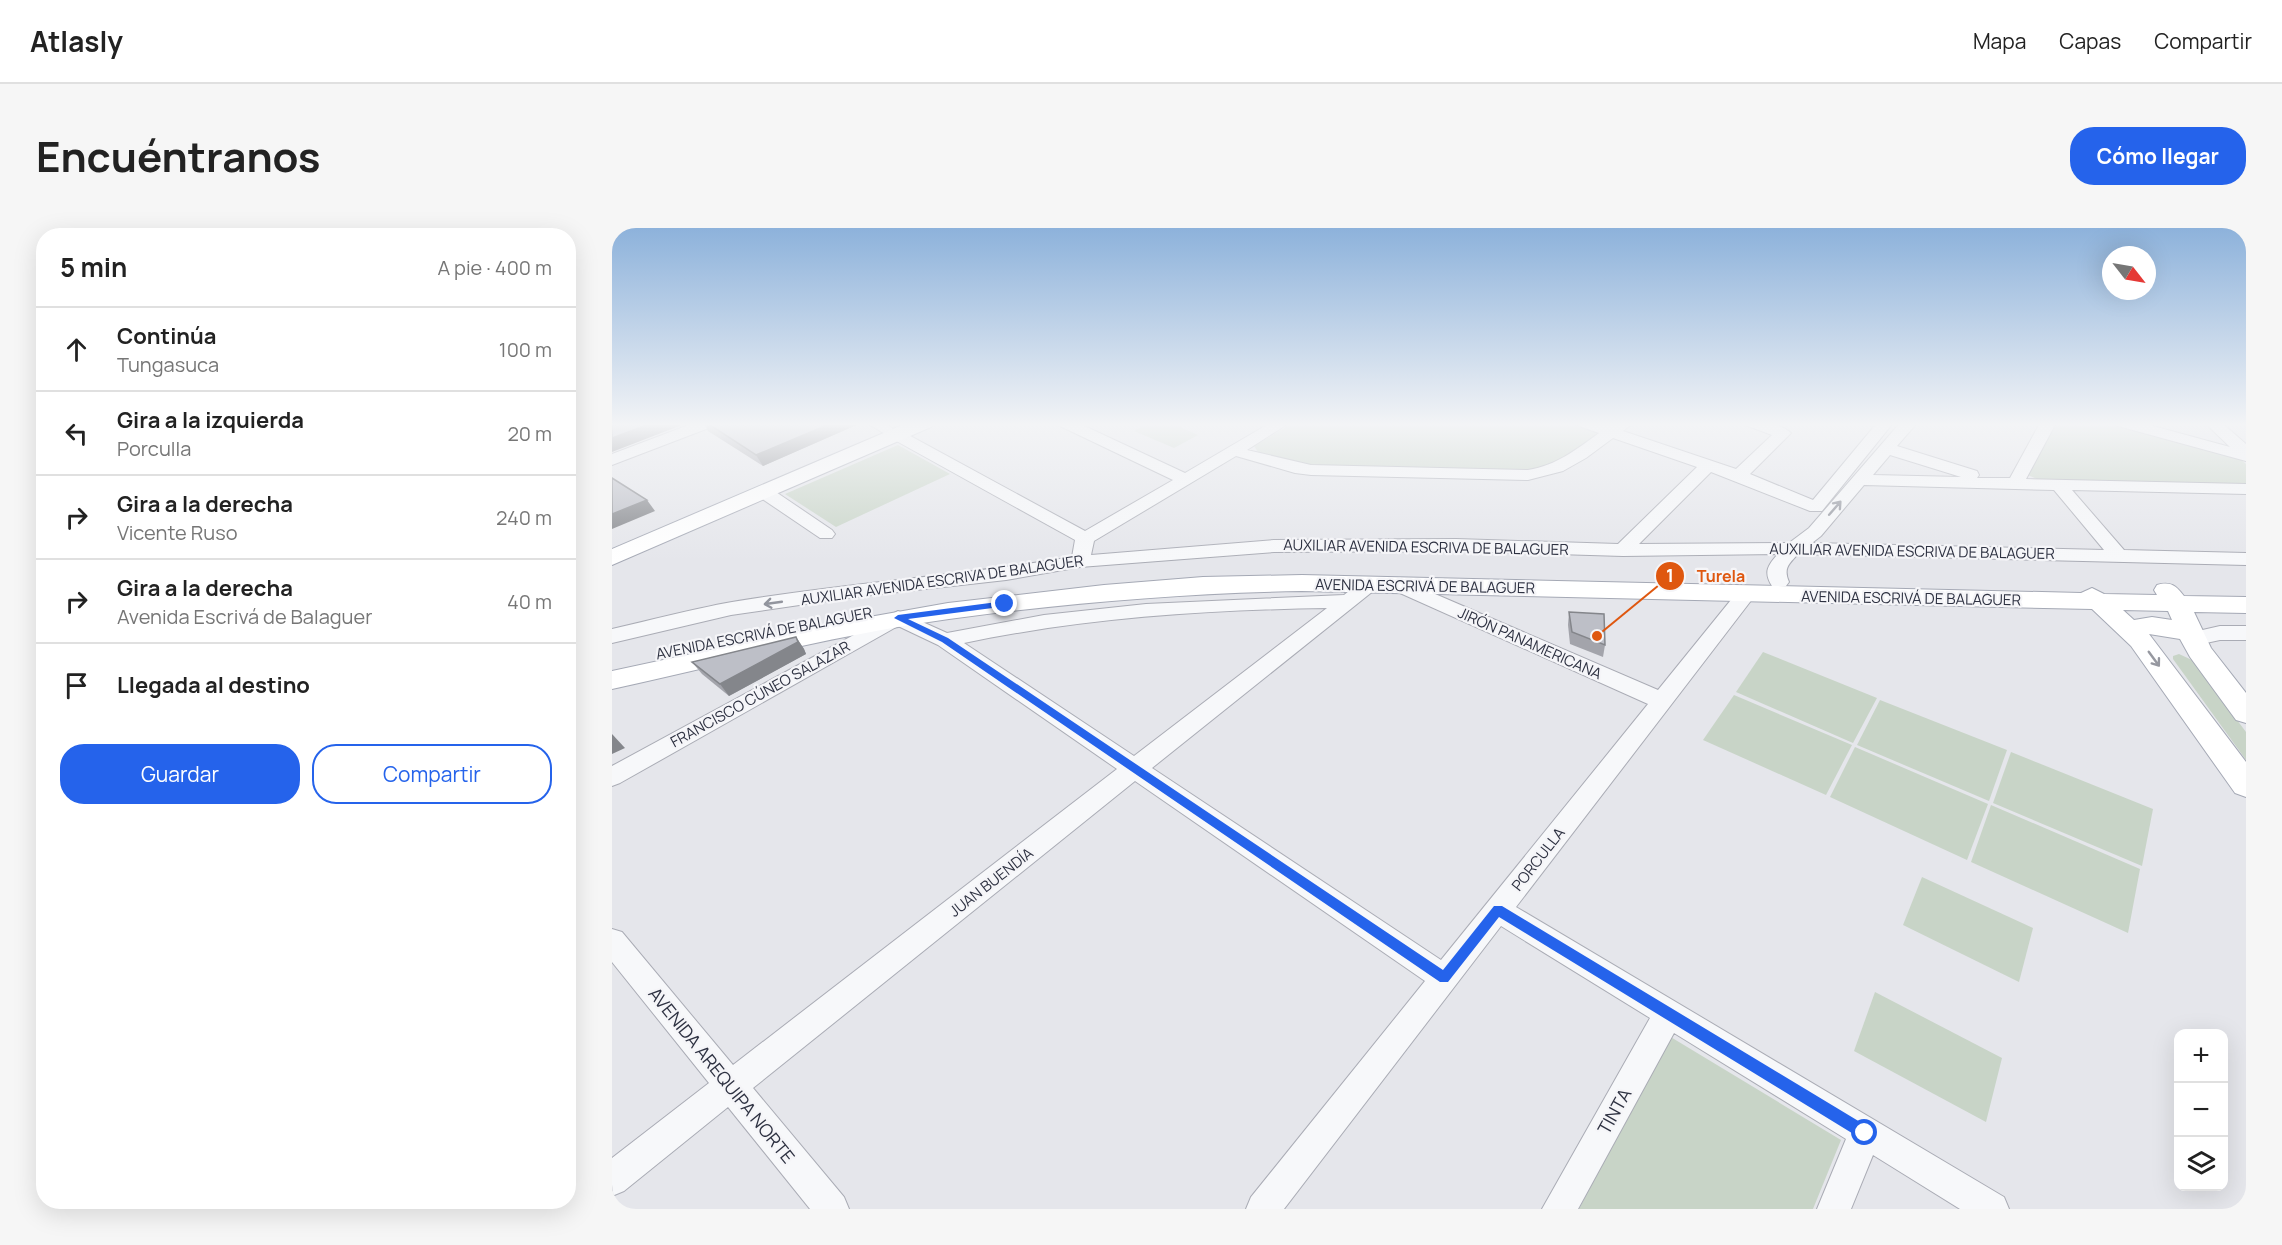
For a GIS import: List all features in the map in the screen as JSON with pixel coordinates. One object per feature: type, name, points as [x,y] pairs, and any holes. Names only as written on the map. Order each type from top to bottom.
[{"type":"main road","points":[[612,544],[789,469]]},
{"type":"main road","points":[[612,558],[764,492],[808,469]]},
{"type":"main road","name":"AVENIDA ESCRIVÁ DE BALAGUER","points":[[612,680],[900,612],[1078,582],[1199,572],[1308,570],[1779,582],[2171,596],[2246,604]]},
{"type":"main road","name":"AVENIDA ESCRIVÁ DE BALAGUER","points":[[612,663],[837,617],[1104,593],[1234,593],[1370,584],[1746,594],[2091,594]]},
{"type":"main road","name":"AVENIDA ESCRIVÁ DE BALAGUER","points":[[2171,596],[2246,591]]},
{"type":"main road","points":[[2091,594],[2140,640],[2246,785]]},
{"type":"main road","points":[[2171,596],[2191,636],[2246,713]]},
{"type":"main road","points":[[2130,631],[2151,626],[2191,636]]},
{"type":"street","points":[[962,469],[1085,538]]},
{"type":"street","points":[[1163,469],[1185,479]]},
{"type":"street","points":[[1080,561],[1085,538],[1203,469]]},
{"type":"street","points":[[1301,469],[1528,475],[1556,469]]},
{"type":"street","points":[[1623,550],[1705,469]]},
{"type":"street","points":[[1717,469],[1816,507]]},
{"type":"street","points":[[1739,476],[1746,469]]},
{"type":"street","points":[[1793,548],[1800,528],[1847,469]]},
{"type":"street","points":[[1779,582],[1776,574],[1778,566],[1793,548],[1815,532],[1868,469]]},
{"type":"street","points":[[1951,469],[1995,483]]},
{"type":"street","points":[[2014,484],[2022,469]]},
{"type":"street","points":[[1859,480],[2246,489]]},
{"type":"street","points":[[2060,485],[2118,555]]},
{"type":"street","points":[[764,492],[826,534]]},
{"type":"street","name":"AUXILIAR AVENIDA ESCRIVA DE BALAGUER","points":[[612,636],[731,609],[854,591],[1006,574],[1080,561],[1274,546],[1456,545],[1623,550],[1793,548],[2246,559]]},
{"type":"street","name":"JUAN BUENDÍA","points":[[612,1179],[1370,584]]},
{"type":"street","name":"JIRÓN PANAMERICANA","points":[[1398,585],[1662,700]]},
{"type":"street","points":[[945,640],[1007,626],[1234,593],[1349,601]]},
{"type":"street","name":"PORCULLA","points":[[1263,1209],[1746,594]]},
{"type":"street","points":[[900,612],[945,640],[1444,978]]},
{"type":"street","name":"FRANCISCO CÚNEO SALAZAR","points":[[612,777],[900,612]]},
{"type":"street","points":[[2191,636],[2246,633]]},
{"type":"street","points":[[1498,910],[1992,1209]]},
{"type":"street","name":"AVENIDA AREQUIPA NORTE","points":[[612,941],[832,1209]]},
{"type":"street","name":"TINTA","points":[[1559,1209],[1669,1014]]},
{"type":"street","points":[[1834,1209],[1865,1133]]},
{"type":"green space","points":[[843,469],[941,469],[950,474],[836,527],[785,494]]},
{"type":"green space","points":[[1401,469],[1537,469],[1516,471]]},
{"type":"green space","points":[[2031,469],[2246,469],[2246,484],[2037,479],[2028,475]]},
{"type":"green space","points":[[1763,652],[1877,698],[1853,743],[1736,692]]},
{"type":"green space","points":[[2179,654],[2192,660],[2246,732],[2246,760],[2173,659],[2173,656]]},
{"type":"green space","points":[[1734,695],[1852,745],[1826,795],[1703,740]]},
{"type":"green space","points":[[1880,700],[2007,750],[1989,801],[1857,745]]},
{"type":"green space","points":[[1855,747],[1988,804],[1967,860],[1830,797]]},
{"type":"green space","points":[[2011,752],[2153,809],[2142,866],[1993,803]]},
{"type":"green space","points":[[1991,805],[2140,869],[2128,933],[1971,862]]},
{"type":"green space","points":[[1922,877],[2033,928],[2019,982],[1903,925]]},
{"type":"green space","points":[[1875,992],[2002,1058],[1986,1122],[1854,1051]]},
{"type":"green space","points":[[1669,1036],[1841,1140],[1813,1209],[1579,1209]]},
{"type":"building","points":[[612,478],[647,500],[612,514]]},
{"type":"building","points":[[1569,612],[1604,614],[1605,645],[1572,632]]},
{"type":"building","points":[[796,637],[798,642],[720,684],[692,662]]},
{"type":"place","name":"Turela","points":[[1597,636]]},
{"type":"route","points":[[1005,604],[898,618],[945,640],[1444,978],[1498,910],[1865,1133]]}]
